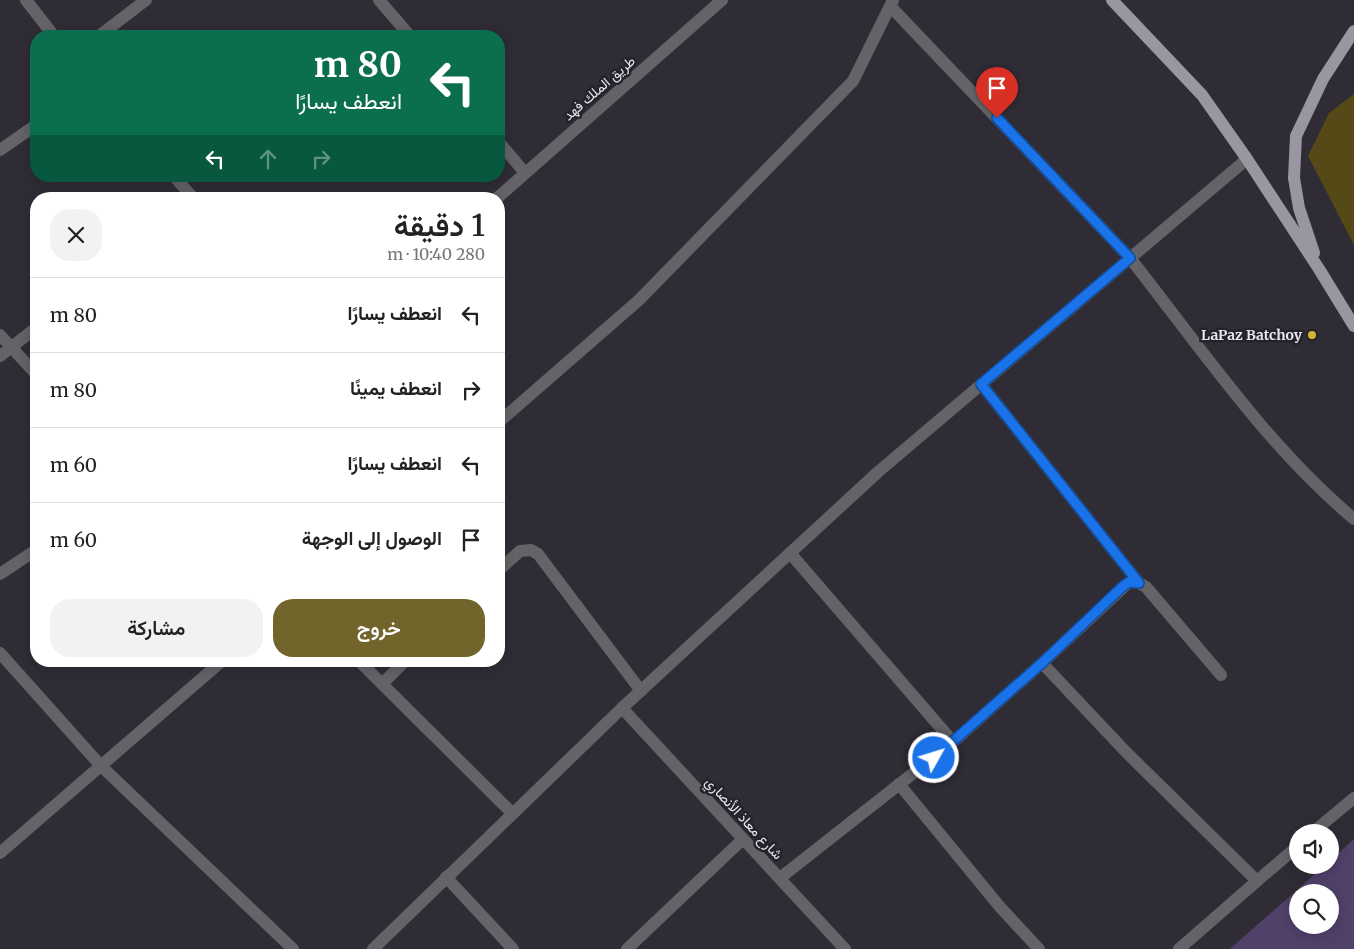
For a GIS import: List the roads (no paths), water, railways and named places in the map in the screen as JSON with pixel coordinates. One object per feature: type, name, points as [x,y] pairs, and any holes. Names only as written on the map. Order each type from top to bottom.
[{"type":"main road","points":[[1112,0],[1202,95],[1320,269],[1354,326]]},
{"type":"main road","points":[[1320,269],[1299,208],[1294,178],[1296,136],[1324,79],[1354,31]]},
{"type":"street","points":[[26,0],[49,30]]},
{"type":"street","points":[[107,30],[146,0]]},
{"type":"street","points":[[379,0],[405,30]]},
{"type":"street","name":"طريق الملك فهد","points":[[504,192],[722,0]]},
{"type":"street","points":[[505,417],[640,300],[853,81],[892,3],[1130,258],[1246,407],[1323,493],[1354,519]]},
{"type":"street","points":[[0,150],[30,129]]},
{"type":"street","points":[[505,149],[525,173]]},
{"type":"street","points":[[373,949],[622,708],[878,472],[1247,159]]},
{"type":"street","points":[[179,182],[188,192]]},
{"type":"street","points":[[0,356],[30,333]]},
{"type":"street","points":[[0,335],[30,368]]},
{"type":"street","points":[[981,384],[1139,583],[1146,587],[1221,675]]},
{"type":"street","points":[[505,564],[520,550],[531,550],[538,554],[641,691]]},
{"type":"street","points":[[790,553],[953,742]]},
{"type":"street","points":[[0,574],[30,554]]},
{"type":"street","points":[[780,878],[953,742],[1042,663],[1122,587],[1129,582],[1139,583]]},
{"type":"street","points":[[0,653],[101,766],[293,949]]},
{"type":"street","points":[[1042,663],[1126,752],[1257,881]]},
{"type":"street","points":[[0,853],[215,667]]},
{"type":"street","points":[[365,667],[512,813]]},
{"type":"street","points":[[382,684],[399,667]]},
{"type":"street","name":"شارع معاذ الأنصاري","points":[[622,708],[845,949]]},
{"type":"street","points":[[899,784],[1000,907],[1039,949]]},
{"type":"street","points":[[1323,824],[1354,798]]},
{"type":"street","points":[[628,949],[743,839]]},
{"type":"street","points":[[1179,949],[1289,854]]},
{"type":"street","points":[[446,877],[513,949]]},
{"type":"place","name":"LaPaz Batchoy","points":[[1312,335]]}]
